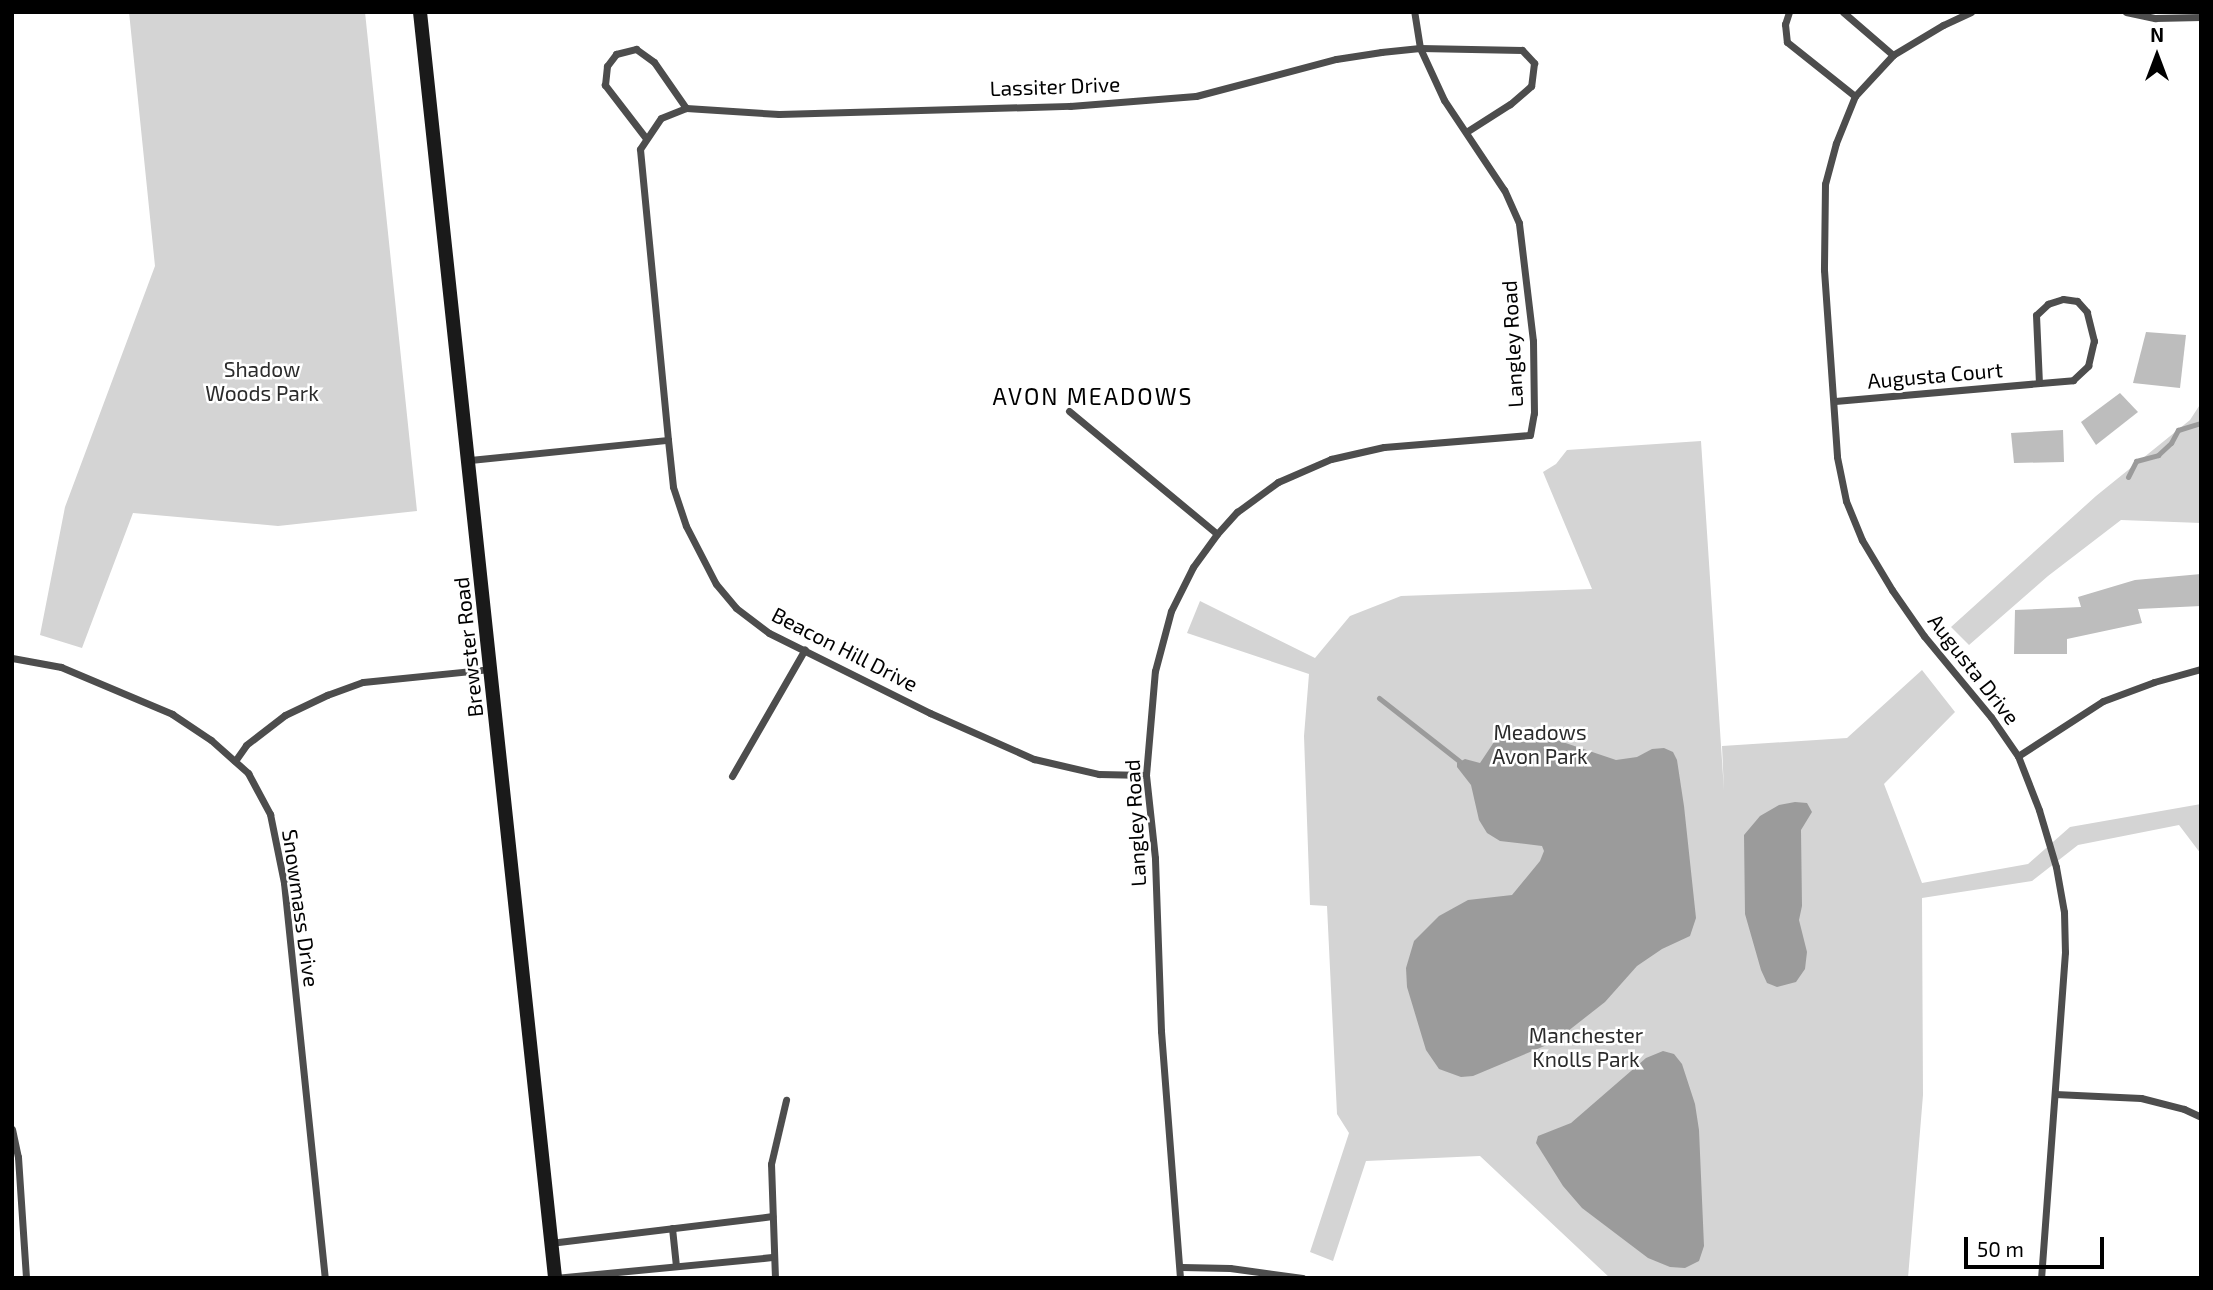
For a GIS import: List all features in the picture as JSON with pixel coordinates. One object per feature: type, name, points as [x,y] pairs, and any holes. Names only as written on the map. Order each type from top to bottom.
[{"type":"street","name":"Brewster Road","points":[[420,12],[470,460],[555,1278]]},
{"type":"street","name":"Langley Road","points":[[1180,1278],[1182,1267],[1161,1031],[1155,858],[1146,775],[1155,671],[1171,611],[1193,567],[1217,534],[1237,512],[1278,482],[1331,459],[1384,447],[1530,435],[1534,413],[1533,341],[1519,223],[1504,190],[1444,100],[1420,48],[1414,12]]},
{"type":"street","points":[[1789,12],[1785,24],[1787,42],[1855,96]]},
{"type":"street","points":[[1843,12],[1893,55]]},
{"type":"street","name":"Augusta Drive","points":[[1971,12],[1943,24],[1893,55],[1855,96],[1836,142],[1824,197],[1824,270],[1837,457],[1846,501],[1862,540],[1924,636],[1992,717],[2018,756],[2039,810],[2056,867],[2064,912],[2065,952],[2041,1278]]},
{"type":"street","points":[[2126,12],[2155,18],[2201,17]]},
{"type":"street","points":[[1420,48],[1522,50],[1534,63],[1531,86],[1510,104],[1466,132]]},
{"type":"street","name":"Lassiter Drive","points":[[686,108],[791,113],[1070,106],[1196,96],[1336,59],[1420,48]]},
{"type":"street","points":[[470,460],[668,440],[640,149],[645,137],[661,118],[686,108],[654,62],[636,49],[616,54],[607,66],[604,85],[645,137]]},
{"type":"street","name":"Augusta Court","points":[[1835,401],[2039,383],[2073,380],[2088,366],[2094,341],[2087,312],[2077,301],[2063,299],[2048,304],[2036,314],[2039,383]]},
{"type":"street","points":[[1069,411],[1217,534]]},
{"type":"street","name":"Beacon Hill Drive","points":[[668,440],[673,488],[686,526],[716,584],[736,608],[769,633],[930,713],[1034,759],[1099,774],[1146,775]]},
{"type":"street","points":[[732,776],[805,649]]},
{"type":"street","name":"Snowmass Drive","points":[[12,658],[61,667],[172,714],[211,740],[248,773],[270,814],[284,883],[325,1278]]},
{"type":"street","points":[[234,761],[246,745],[285,715],[327,695],[376,680],[492,669]]},
{"type":"street","points":[[2018,756],[2103,701],[2154,682],[2201,669]]},
{"type":"street","points":[[2055,1094],[2141,1098],[2184,1108],[2201,1117]]},
{"type":"street","points":[[775,1278],[772,1257],[771,1164],[786,1100]]},
{"type":"street","points":[[12,1129],[18,1157],[26,1278]]},
{"type":"street","points":[[550,1243],[772,1216]]},
{"type":"street","points":[[672,1228],[676,1266]]},
{"type":"street","points":[[555,1278],[772,1257]]},
{"type":"street","points":[[1182,1267],[1230,1268],[1302,1278]]},
{"type":"green space","name":"Shadow Woods Park","points":[[129,12],[365,12],[417,511],[278,526],[133,513],[82,648],[40,635],[65,507],[155,266]]},
{"type":"green space","points":[[2201,403],[2201,523],[2121,520],[2048,576],[1969,645],[1951,627],[2096,496],[2190,420]]},
{"type":"green space","points":[[1701,441],[1724,791],[1722,746],[1847,738],[1922,670],[1955,712],[1884,784],[1922,883],[2028,864],[2070,827],[2201,804],[2201,854],[2179,825],[2078,845],[2032,881],[1922,898],[1923,1095],[1908,1278],[1610,1278],[1480,1156],[1366,1161],[1333,1261],[1310,1252],[1349,1133],[1337,1114],[1327,906],[1310,905],[1304,736],[1309,674],[1187,633],[1200,601],[1315,658],[1350,616],[1401,596],[1592,589],[1543,472],[1556,464],[1567,450]]},
{"type":"shaded area","points":[[1512,729],[1524,729],[1616,760],[1637,757],[1652,749],[1664,748],[1673,752],[1677,760],[1684,806],[1696,918],[1690,936],[1662,949],[1637,966],[1605,1002],[1554,1042],[1473,1076],[1461,1077],[1439,1069],[1426,1050],[1407,987],[1406,968],[1414,941],[1439,916],[1468,900],[1512,895],[1540,861],[1544,851],[1542,846],[1500,841],[1487,833],[1479,820],[1471,785],[1457,767],[1457,763],[1465,759],[1480,763],[1498,736]]},
{"type":"shaded area","points":[[1807,803],[1812,812],[1801,830],[1802,906],[1799,920],[1807,952],[1805,969],[1796,982],[1777,987],[1767,983],[1761,970],[1745,914],[1744,835],[1760,816],[1779,805]]},
{"type":"shaded area","points":[[1663,1051],[1674,1054],[1682,1064],[1695,1104],[1699,1130],[1704,1246],[1699,1261],[1685,1268],[1670,1267],[1648,1258],[1582,1208],[1563,1186],[1536,1143],[1538,1136],[1571,1123],[1646,1058]]},
{"type":"building","points":[[2146,332],[2186,335],[2180,388],[2133,383]]},
{"type":"building","points":[[2120,393],[2138,412],[2096,445],[2081,422]]},
{"type":"building","points":[[2063,430],[2064,462],[2014,463],[2011,433]]},
{"type":"building","points":[[2201,574],[2201,606],[2138,609],[2142,623],[2067,639],[2067,654],[2014,654],[2015,610],[2081,607],[2078,597],[2135,580]]},
{"type":"waterway","points":[[2128,477],[2136,461],[2158,455],[2171,443],[2178,430],[2201,423]]},
{"type":"waterway","points":[[1379,698],[1459,761]]},
{"type":"district","name":"AVON MEADOWS","points":[[1093,396]]},
{"type":"park label","name":"Meadows Avon Park","points":[[1540,744]]},
{"type":"park label","name":"Manchester Knolls Park","points":[[1586,1047]]}]
